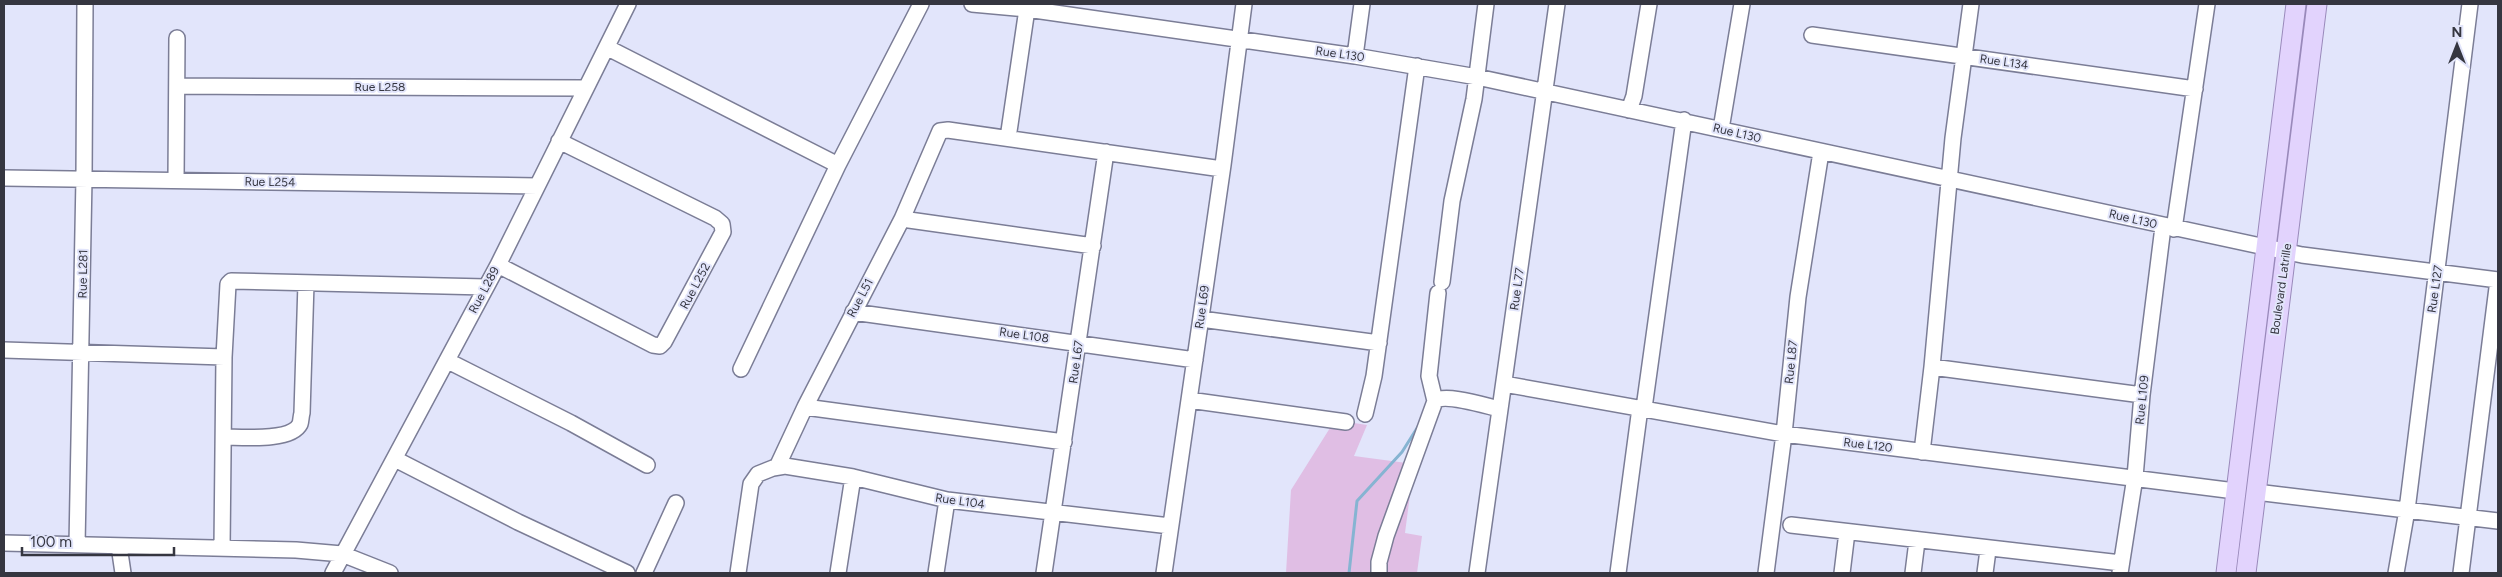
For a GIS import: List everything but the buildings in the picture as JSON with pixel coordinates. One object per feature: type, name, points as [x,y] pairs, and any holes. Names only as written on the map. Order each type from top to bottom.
[{"type":"main road","name":"Boulevard Latrille","points":[[2226,573],[2296,4]]},
{"type":"main road","name":"Boulevard Latrille","points":[[2246,573],[2317,4]]},
{"type":"street","name":"Rue L281","points":[[77,544],[84,178],[84,4]]},
{"type":"street","name":"Rue L289","points":[[333,573],[498,265],[584,88],[608,48],[628,4]]},
{"type":"street","points":[[742,369],[838,165],[921,4]]},
{"type":"street","name":"Rue L130","points":[[972,4],[1027,9],[1417,66],[1684,120],[1821,152],[2286,252],[2498,280]]},
{"type":"street","name":"Rue L69","points":[[1164,573],[1244,4]]},
{"type":"street","points":[[1355,56],[1362,4]]},
{"type":"street","points":[[1379,573],[1379,562],[1386,536],[1406,487],[1435,401],[1429,376],[1440,288],[1452,201],[1477,77],[1486,4]]},
{"type":"street","name":"Rue L77","points":[[1477,573],[1558,4]]},
{"type":"street","points":[[1629,110],[1634,96],[1649,4]]},
{"type":"street","points":[[1721,129],[1742,4]]},
{"type":"street","points":[[1922,452],[1951,180],[1953,138],[1971,4]]},
{"type":"street","name":"Rue L109","points":[[2121,568],[2135,477],[2142,395],[2169,228],[2195,89],[2207,4]]},
{"type":"street","name":"Rue L127","points":[[2396,573],[2407,510],[2470,4]]},
{"type":"street","points":[[1027,9],[1008,138],[1222,169]]},
{"type":"street","name":"Rue L134","points":[[1812,35],[2195,89]]},
{"type":"street","points":[[176,180],[177,38]]},
{"type":"street","points":[[608,48],[838,165]]},
{"type":"street","points":[[1365,414],[1379,342],[1417,66]]},
{"type":"street","name":"Rue L258","points":[[177,86],[584,88]]},
{"type":"street","points":[[1618,573],[1684,120]]},
{"type":"street","name":"Rue L51","points":[[777,467],[805,407],[902,219],[942,130],[1008,138]]},
{"type":"street","name":"Rue L252","points":[[498,265],[653,345],[660,346],[664,342],[723,232],[722,224],[715,218],[559,141]]},
{"type":"street","name":"Rue L67","points":[[1044,573],[1106,152]]},
{"type":"street","name":"Rue L87","points":[[1766,573],[1784,434],[1798,297],[1821,152]]},
{"type":"street","name":"Rue L254","points":[[4,178],[537,186]]},
{"type":"street","points":[[902,219],[1092,246]]},
{"type":"street","points":[[2461,573],[2498,280]]},
{"type":"street","points":[[222,548],[224,357],[227,288],[231,281],[486,287]]},
{"type":"street","points":[[224,437],[278,437],[294,430],[300,425],[306,283]]},
{"type":"street","name":"Rue L108","points":[[853,312],[1195,360]]},
{"type":"street","points":[[1201,319],[1379,342]]},
{"type":"street","points":[[4,350],[224,357]]},
{"type":"street","points":[[448,361],[571,423],[647,465]]},
{"type":"street","points":[[1932,368],[2142,395]]},
{"type":"street","name":"Rue L120","points":[[1504,384],[1784,434],[2235,491]]},
{"type":"street","points":[[1435,401],[1438,398],[1448,398],[1500,409]]},
{"type":"street","points":[[1189,400],[1346,422]]},
{"type":"street","points":[[805,407],[1064,442]]},
{"type":"street","points":[[395,459],[518,522],[627,573]]},
{"type":"street","name":"Rue L104","points":[[738,573],[751,484],[754,477],[777,467],[785,466],[853,477],[947,500],[1170,526]]},
{"type":"street","points":[[838,573],[853,477]]},
{"type":"street","points":[[2256,492],[2498,521]]},
{"type":"street","points":[[936,573],[947,500]]},
{"type":"street","points":[[644,573],[676,502]]},
{"type":"street","points":[[1791,525],[2121,568]]},
{"type":"street","points":[[1842,573],[1847,532]]},
{"type":"street","points":[[1913,573],[1917,541]]},
{"type":"street","points":[[4,543],[296,550],[342,554],[390,573]]},
{"type":"street","points":[[119,546],[123,573]]},
{"type":"street","points":[[1985,573],[1988,550]]},
{"type":"shaded area","points":[[1335,420],[1367,425],[1354,456],[1414,464],[1405,533],[1422,536],[1417,573],[1286,573],[1291,490]]},
{"type":"waterway","points":[[1349,573],[1357,501],[1402,452],[1419,425]]}]
